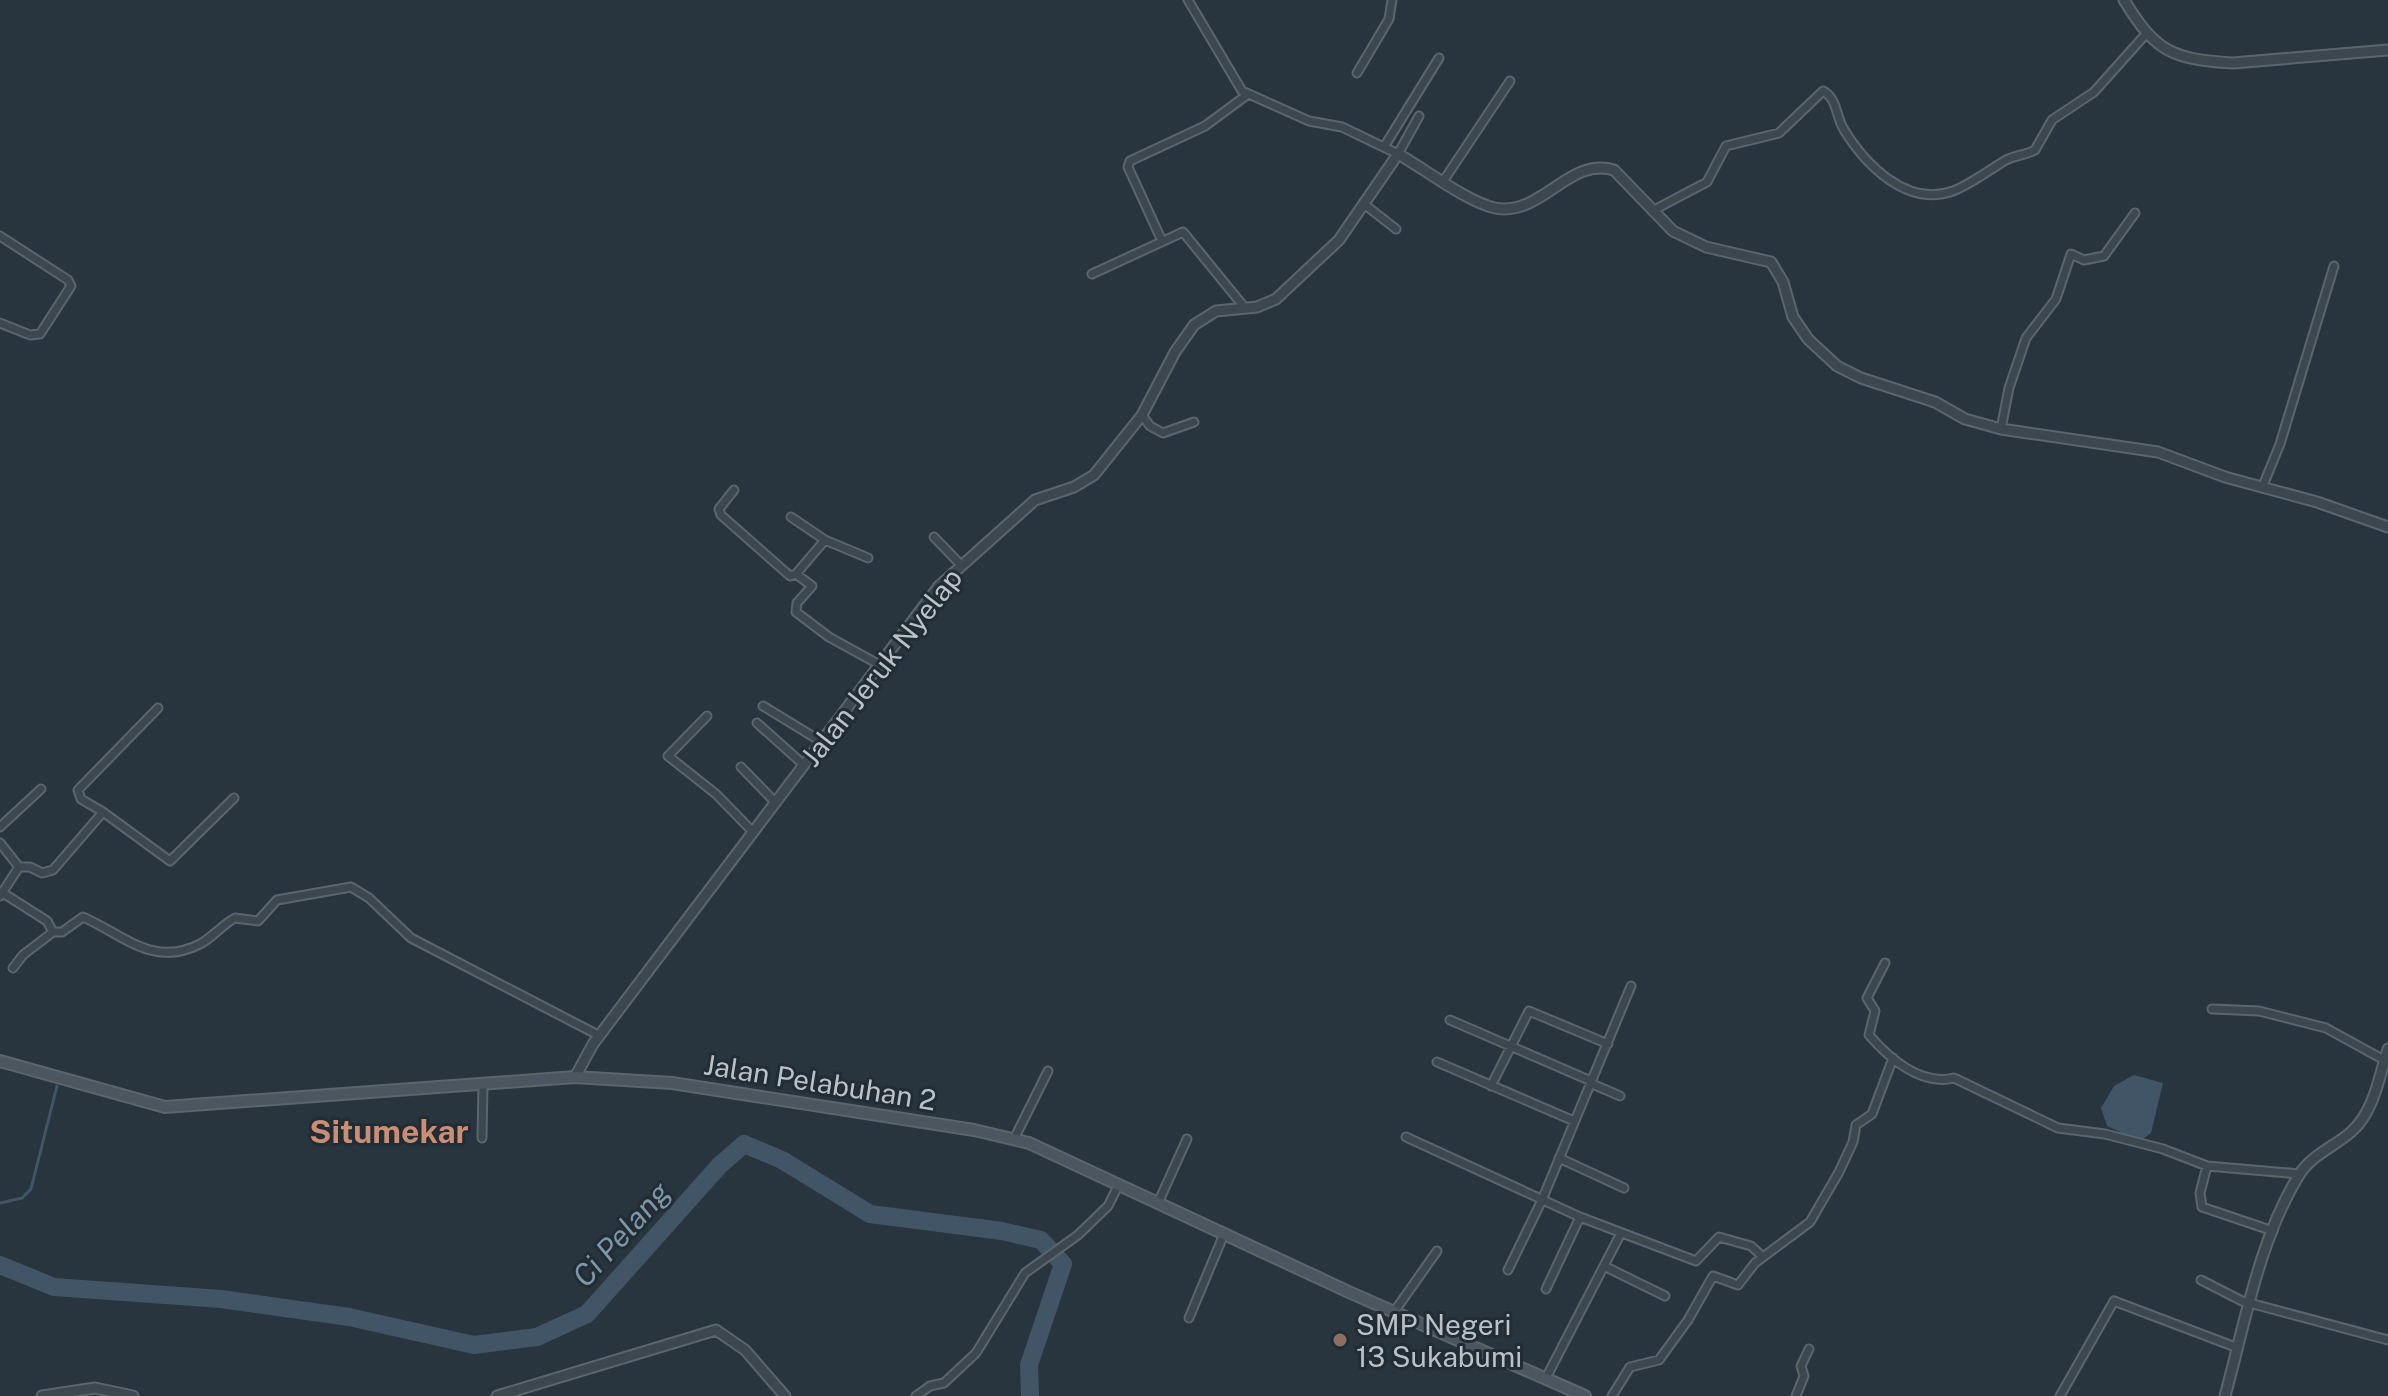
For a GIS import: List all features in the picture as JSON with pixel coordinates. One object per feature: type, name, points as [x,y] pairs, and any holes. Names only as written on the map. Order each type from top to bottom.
[{"type":"main road","name":"Jalan Pelabuhan 2","points":[[0,1061],[165,1107],[575,1077],[672,1083],[1014,1139],[1045,1148],[1224,1234],[1585,1396]]},
{"type":"street","points":[[1188,0],[1233,81],[1247,95],[1304,119],[1342,127],[1398,154],[1487,205],[1509,208],[1531,203],[1578,173],[1606,167],[1624,177],[1673,231],[1694,242],[1771,262],[1783,282],[1798,326],[1837,366],[1875,383],[1935,402],[1965,419],[2001,429],[2158,452],[2388,527]]},
{"type":"street","points":[[1357,73],[1389,19],[1392,0]]},
{"type":"street","points":[[2124,0],[2145,35],[2175,53],[2221,62],[2388,50]]},
{"type":"street","points":[[1652,211],[1707,182],[1726,146],[1779,133],[1823,91],[1831,96],[1842,127],[1862,156],[1882,176],[1925,193],[1952,191],[2010,158],[2035,150],[2052,120],[2094,92],[2145,35]]},
{"type":"street","points":[[1384,147],[1439,58]]},
{"type":"street","points":[[1444,180],[1510,81]]},
{"type":"street","points":[[1162,241],[1128,167],[1130,161],[1205,126],[1247,95]]},
{"type":"street","points":[[1398,154],[1419,116]]},
{"type":"street","name":"Jalan Jeruk Nyelap","points":[[575,1077],[600,1036],[933,593],[1035,500],[1074,487],[1094,475],[1142,415],[1175,352],[1194,325],[1216,311],[1264,306],[1276,299],[1330,250],[1398,154]]},
{"type":"street","points":[[1364,204],[1396,229]]},
{"type":"street","points":[[2001,429],[2009,388],[2026,338],[2053,304],[2071,254],[2084,260],[2104,256],[2135,213]]},
{"type":"street","points":[[1092,274],[1185,233],[1245,308]]},
{"type":"street","points":[[0,236],[68,280],[71,286],[40,334],[30,335],[0,323]]},
{"type":"street","points":[[2262,488],[2280,444],[2334,266]]},
{"type":"street","points":[[1142,415],[1150,426],[1163,433],[1194,422]]},
{"type":"street","points":[[734,490],[719,509],[721,515],[790,576],[796,574],[825,540]]},
{"type":"street","points":[[791,517],[825,540],[868,558]]},
{"type":"street","points":[[934,537],[961,565]]},
{"type":"street","points":[[796,574],[812,586],[797,603],[796,612],[829,637],[878,664]]},
{"type":"street","points":[[763,706],[822,742]]},
{"type":"street","points":[[158,708],[78,790],[81,799],[170,861],[234,798]]},
{"type":"street","points":[[707,716],[668,756],[716,794],[753,832]]},
{"type":"street","points":[[757,723],[804,765]]},
{"type":"street","points":[[741,767],[775,802]]},
{"type":"street","points":[[0,827],[41,789]]},
{"type":"street","points":[[19,867],[30,867],[42,873],[53,870],[103,812]]},
{"type":"street","points":[[0,843],[19,867]]},
{"type":"street","points":[[19,867],[1,895],[47,921],[53,932]]},
{"type":"street","points":[[13,968],[23,955],[53,932],[62,932],[83,917],[138,948],[172,954],[204,942],[235,918],[258,921],[277,900],[351,887],[369,898],[411,938],[600,1036]]},
{"type":"street","points":[[1885,963],[1867,998],[1875,1011],[1869,1035],[1901,1066],[1923,1076],[1944,1080],[1954,1078],[2048,1125],[2105,1134],[2163,1149],[2207,1166],[2299,1174]]},
{"type":"street","points":[[1508,1270],[1542,1200],[1631,986]]},
{"type":"street","points":[[2212,1009],[2259,1011],[2322,1027],[2384,1060]]},
{"type":"street","points":[[1491,1086],[1523,1017],[1531,1010],[1608,1044]]},
{"type":"street","points":[[1450,1020],[1620,1096]]},
{"type":"street","points":[[2225,1396],[2273,1231],[2299,1174],[2363,1118],[2388,1049]]},
{"type":"street","points":[[1612,1396],[1630,1367],[1659,1360],[1688,1320],[1713,1276],[1738,1285],[1763,1257],[1810,1222],[1849,1152],[1856,1125],[1872,1114],[1893,1058]]},
{"type":"street","points":[[1437,1062],[1574,1121]]},
{"type":"street","points":[[1014,1139],[1048,1071]]},
{"type":"street","points":[[482,1138],[483,1085]]},
{"type":"street","points":[[1406,1137],[1580,1217],[1696,1261],[1719,1237],[1751,1246],[1763,1257]]},
{"type":"street","points":[[1158,1203],[1187,1139]]},
{"type":"street","points":[[1559,1158],[1624,1188]]},
{"type":"street","points":[[2207,1166],[2200,1193],[2202,1207],[2273,1231]]},
{"type":"street","points":[[916,1396],[930,1386],[944,1383],[976,1353],[1022,1276],[1078,1235],[1108,1206],[1119,1184]]},
{"type":"street","points":[[1546,1289],[1580,1217]]},
{"type":"street","points":[[1546,1378],[1621,1233]]},
{"type":"street","points":[[1189,1318],[1224,1234]]},
{"type":"street","points":[[1394,1312],[1437,1251]]},
{"type":"street","points":[[1606,1267],[1665,1296]]},
{"type":"street","points":[[2201,1280],[2251,1303],[2388,1340]]},
{"type":"street","points":[[2060,1396],[2114,1301],[2238,1348]]},
{"type":"street","points":[[497,1396],[716,1330],[745,1350],[785,1396]]},
{"type":"street","points":[[1796,1396],[1804,1376],[1801,1366],[1809,1349]]},
{"type":"street","points":[[42,1396],[95,1388],[133,1396]]},
{"type":"water","points":[[2134,1075],[2163,1083],[2151,1133],[2140,1141],[2107,1126],[2101,1108],[2114,1086]]},
{"type":"waterway","points":[[0,1203],[22,1198],[31,1189],[57,1086]]},
{"type":"waterway","name":"Ci Pelang","points":[[0,1265],[54,1287],[221,1299],[349,1317],[474,1345],[537,1337],[587,1314],[719,1166],[744,1144],[782,1160],[870,1214],[1002,1231],[1041,1240],[1063,1264],[1029,1365],[1030,1396]]},
{"type":"place","name":"SMP Negeri 13 Sukabumi","points":[[1340,1340]]},
{"type":"district","name":"Situmekar","points":[[389,1131]]}]
